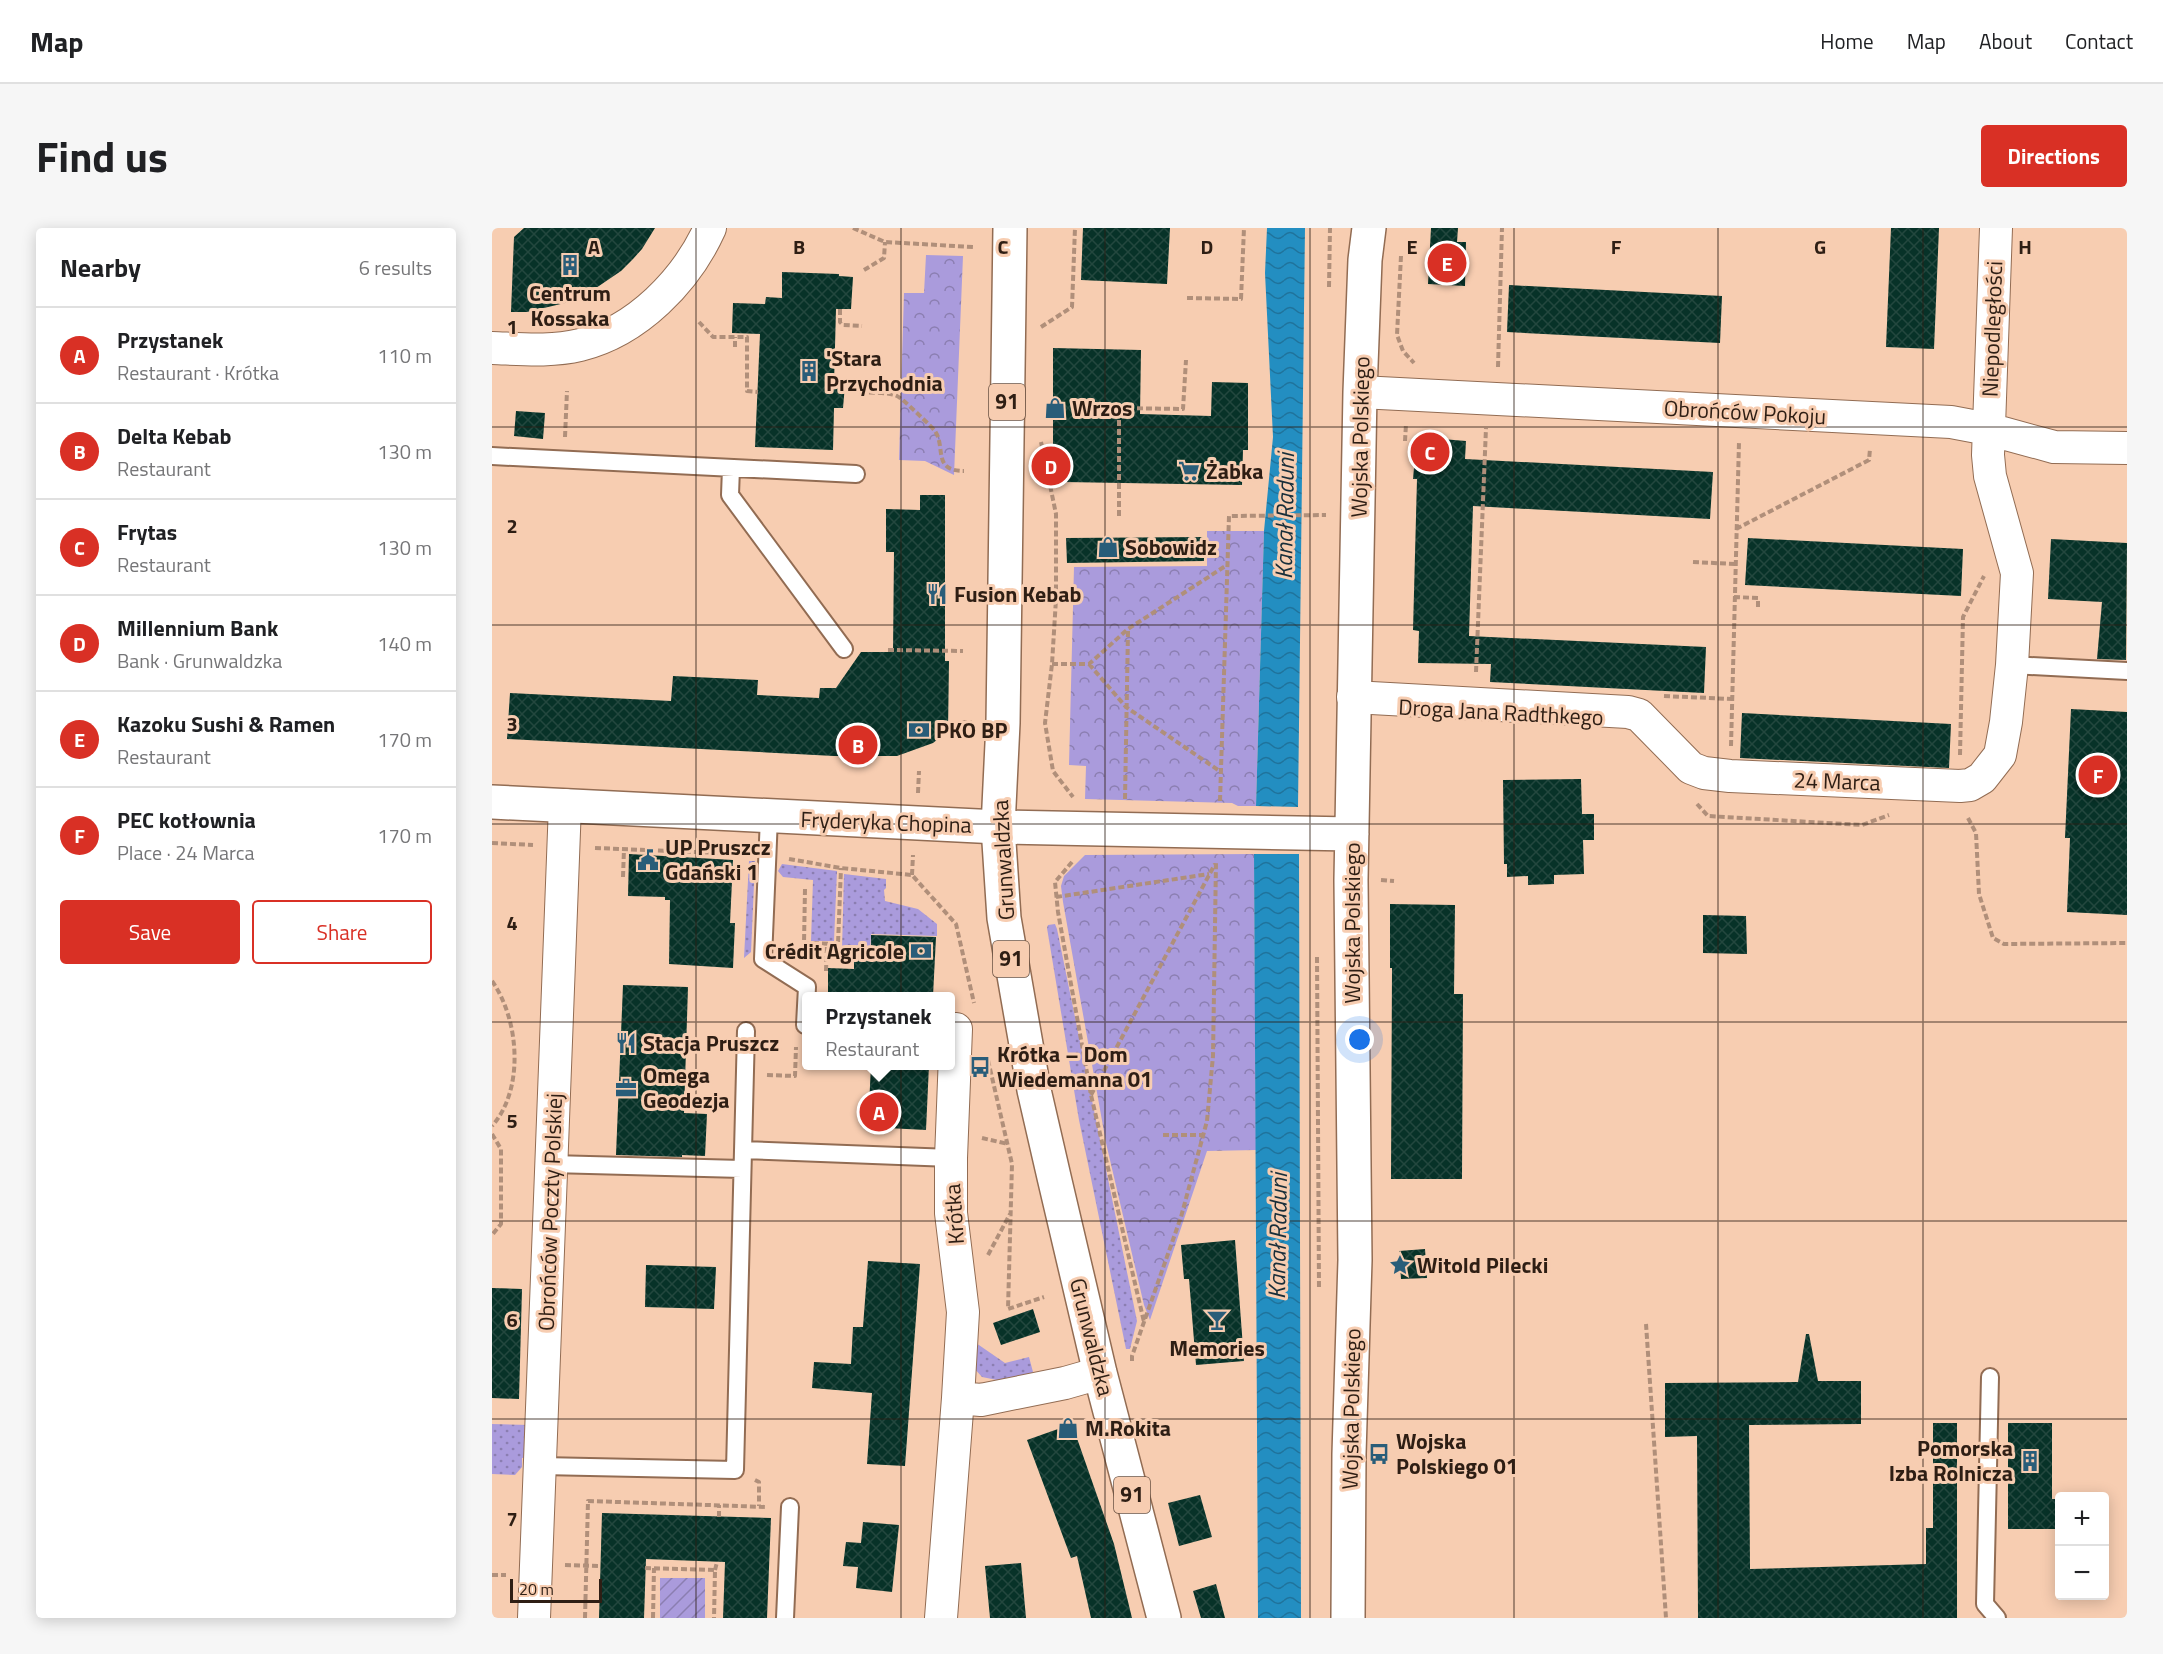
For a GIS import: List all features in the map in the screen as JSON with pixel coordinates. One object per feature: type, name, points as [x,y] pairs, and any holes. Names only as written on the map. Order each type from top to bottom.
[{"type":"main road","name":"Grunwaldzka","points":[[1010,228],[1003,723],[998,827],[1004,918],[1032,1078],[1100,1373],[1164,1618]]},
{"type":"main road","name":"Wojska Polskiego","points":[[1348,1618],[1349,1454],[1355,1260],[1353,697],[1360,392],[1365,260],[1369,228]]},
{"type":"main road","name":"Fryderyka Chopina","points":[[492,802],[998,827],[1352,834]]},
{"type":"street","points":[[492,348],[557,349],[594,340],[612,332],[644,312],[664,295],[693,259],[710,228]]},
{"type":"street","name":"Niepodległości","points":[[1988,429],[1996,228]]},
{"type":"street","name":"Obrońców Pokoju","points":[[1360,392],[1951,422],[1988,429],[2054,447],[2127,448]]},
{"type":"street","name":"24 Marca","points":[[1353,697],[1628,712],[1638,715],[1691,768],[1704,773],[1960,800],[1970,785],[1982,778],[2000,755],[2012,665],[2017,573],[1990,476],[1988,429]]},
{"type":"street","name":"Obrońców Poczty Polskiej","points":[[534,1618],[565,805]]},
{"type":"street","name":"Krótka","points":[[955,1055],[956,1029]]},
{"type":"street","name":"Krótka","points":[[941,1618],[963,1312],[951,1213],[954,1070]]},
{"type":"street","points":[[958,1398],[981,1400],[1065,1383],[1100,1373]]},
{"type":"lane","points":[[492,456],[856,474]]},
{"type":"lane","points":[[731,468],[730,495],[844,649]]},
{"type":"lane","points":[[2012,665],[2127,671]]},
{"type":"lane","points":[[769,817],[762,959],[807,987],[807,992]]},
{"type":"lane","points":[[541,1466],[735,1470],[746,1031]]},
{"type":"lane","points":[[743,1150],[951,1158]]},
{"type":"lane","points":[[551,1164],[742,1169]]},
{"type":"lane","points":[[1990,1377],[1985,1604],[1997,1618]]},
{"type":"lane","points":[[785,1618],[790,1507]]},
{"type":"path","points":[[853,228],[885,242],[973,247]]},
{"type":"path","points":[[1040,338],[1041,326],[1072,307],[1075,228]]},
{"type":"path","points":[[1187,298],[1240,299],[1244,228]]},
{"type":"path","points":[[1498,377],[1502,228]]},
{"type":"path","points":[[864,270],[884,258],[885,242]]},
{"type":"path","points":[[1401,252],[1397,335],[1410,361],[1418,364]]},
{"type":"path","points":[[840,309],[840,322],[843,325],[862,326]]},
{"type":"path","points":[[699,322],[713,337],[747,337],[747,391],[758,392]]},
{"type":"path","points":[[735,337],[735,347]]},
{"type":"path","points":[[1119,516],[1119,408],[1183,409],[1186,360]]},
{"type":"path","points":[[565,443],[567,391]]},
{"type":"path","points":[[860,392],[897,396],[935,431],[939,441],[939,458],[947,467],[963,471]]},
{"type":"path","points":[[1476,675],[1487,421]]},
{"type":"path","points":[[1730,776],[1739,432]]},
{"type":"path","points":[[1040,438],[1056,514],[1056,599],[1045,723],[1053,771],[1079,806]]},
{"type":"path","points":[[1735,529],[1869,460],[1871,441]]},
{"type":"path","points":[[1220,793],[1229,516],[1312,515]]},
{"type":"path","points":[[2007,531],[1964,617],[1960,800],[1976,833],[1979,894],[1993,938],[2004,944],[2127,943]]},
{"type":"path","points":[[1693,562],[1735,564]]},
{"type":"path","points":[[1052,664],[1089,664],[1128,629],[1227,565]]},
{"type":"path","points":[[1734,597],[1758,598],[1758,608]]},
{"type":"path","points":[[1125,808],[1128,629]]},
{"type":"path","points":[[888,650],[963,651]]},
{"type":"path","points":[[1089,664],[1126,707],[1221,772]]},
{"type":"path","points":[[1704,698],[1732,699]]},
{"type":"path","points":[[1692,800],[1708,816],[1862,825],[1895,813]]},
{"type":"path","points":[[622,877],[624,849]]},
{"type":"path","points":[[1132,1370],[1132,1356],[1182,1217],[1207,1121],[1213,1056],[1215,851]]},
{"type":"path","points":[[1078,855],[1055,882],[1056,897],[1091,1095],[1144,1322]]},
{"type":"path","points":[[1091,1095],[1216,861]]},
{"type":"path","points":[[805,889],[804,943],[838,944],[841,868]]},
{"type":"path","points":[[1056,897],[1209,874]]},
{"type":"path","points":[[1317,951],[1319,1295]]},
{"type":"path","points":[[492,981],[499,991],[509,1017],[515,1058],[504,1106],[492,1126]]},
{"type":"path","points":[[745,1074],[795,1076],[797,1025],[802,1025]]},
{"type":"path","points":[[987,1054],[1012,1164],[1008,1309],[1044,1298]]},
{"type":"path","points":[[492,1134],[501,1149],[501,1224],[492,1235]]},
{"type":"path","points":[[1163,1135],[1203,1135]]},
{"type":"path","points":[[1646,1324],[1666,1618]]},
{"type":"path","points":[[759,1491],[759,1506]]},
{"type":"path","points":[[585,1618],[588,1501],[790,1507]]},
{"type":"path","points":[[718,1517],[719,1505]]},
{"type":"path","points":[[714,1618],[717,1562]]},
{"type":"path","points":[[564,1565],[600,1566]]},
{"type":"path","points":[[645,1568],[716,1570]]},
{"type":"path","points":[[652,1618],[654,1568]]},
{"type":"green space","points":[[926,255],[963,256],[954,475],[925,461],[899,460],[904,293],[924,293]]},
{"type":"green space","points":[[1207,531],[1264,531],[1256,806],[1238,806],[1232,803],[1085,799],[1086,766],[1069,765],[1074,567],[1207,566]]},
{"type":"green space","points":[[1254,854],[1256,1150],[1207,1151],[1150,1320],[1144,1305],[1106,1143],[1061,886],[1064,876],[1085,855]]},
{"type":"green space","points":[[749,861],[755,861],[751,952],[744,958]]},
{"type":"green space","points":[[782,864],[837,871],[834,941],[811,941],[813,880],[783,877],[778,871]]},
{"type":"green space","points":[[844,874],[886,879],[885,901],[918,909],[937,924],[937,936],[871,934],[870,951],[842,949]]},
{"type":"green space","points":[[1055,924],[1137,1321],[1130,1349],[1126,1349],[1079,1120],[1047,928],[1048,925]]},
{"type":"green space","points":[[976,1343],[1005,1363],[1029,1357],[1033,1372],[1029,1375],[997,1380],[982,1377],[973,1367]]},
{"type":"green space","points":[[492,1424],[531,1425],[530,1457],[522,1458],[522,1467],[515,1475],[492,1474]]},
{"type":"green space","points":[[660,1578],[705,1578],[705,1618],[660,1618]]},
{"type":"water","name":"Kanał Raduni","points":[[1267,228],[1305,228],[1298,807],[1256,806],[1264,531],[1273,437],[1265,273]]},
{"type":"water","name":"Kanał Raduni","points":[[1254,854],[1299,854],[1301,1618],[1258,1618]]},
{"type":"building","name":"Centrum Kossaka","points":[[524,228],[655,228],[633,259],[621,271],[596,288],[565,303],[527,312],[511,312],[514,237]]},
{"type":"building","points":[[1083,228],[1170,228],[1167,284],[1081,280]]},
{"type":"building","points":[[1431,228],[1458,228],[1457,242],[1466,242],[1465,286],[1428,284]]},
{"type":"building","points":[[1891,228],[1939,228],[1934,349],[1886,347]]},
{"type":"building","name":"'Stara Przychodnia","points":[[782,272],[839,274],[839,276],[853,277],[851,309],[836,309],[834,384],[845,385],[843,408],[834,408],[833,450],[755,447],[760,334],[732,333],[733,303],[765,304],[766,297],[782,298]]},
{"type":"building","points":[[1509,285],[1722,296],[1720,343],[1507,332]]},
{"type":"building","points":[[1053,348],[1141,350],[1140,414],[1211,416],[1212,382],[1248,383],[1248,450],[1243,450],[1242,485],[1064,482],[1053,472]]},
{"type":"building","points":[[516,411],[545,413],[543,439],[514,436]]},
{"type":"building","points":[[1442,439],[1466,441],[1465,459],[1713,472],[1710,519],[1473,506],[1469,636],[1706,647],[1704,693],[1490,682],[1491,664],[1418,663],[1419,631],[1413,630],[1417,479],[1413,479],[1416,446],[1441,447]]},
{"type":"building","points":[[920,495],[945,495],[945,661],[949,661],[948,731],[933,743],[897,756],[834,756],[507,739],[510,693],[671,701],[673,676],[758,680],[757,695],[819,698],[820,688],[836,688],[861,652],[893,652],[894,552],[886,552],[886,509],[920,510]]},
{"type":"building","points":[[1204,537],[1204,561],[1067,563],[1066,538]]},
{"type":"building","points":[[1748,538],[1963,549],[1961,596],[1745,585]]},
{"type":"building","points":[[2051,539],[2127,543],[2126,660],[2097,659],[2102,602],[2048,599]]},
{"type":"building","points":[[2071,709],[2127,712],[2127,915],[2067,912],[2070,838],[2065,838]]},
{"type":"building","points":[[1742,713],[1951,724],[1949,768],[1740,758]]},
{"type":"building","points":[[1581,779],[1582,814],[1594,814],[1594,840],[1583,840],[1584,874],[1554,875],[1554,884],[1528,885],[1528,876],[1507,877],[1507,864],[1504,864],[1503,780]]},
{"type":"building","points":[[629,854],[733,860],[730,923],[735,923],[733,968],[669,964],[670,900],[665,900],[665,897],[628,896]]},
{"type":"building","points":[[1390,904],[1455,905],[1454,994],[1463,994],[1462,1179],[1391,1179]]},
{"type":"building","points":[[1703,915],[1746,916],[1747,954],[1703,953]]},
{"type":"building","points":[[871,935],[936,937],[933,992],[828,992],[828,968],[854,969],[854,950],[871,951]]},
{"type":"building","points":[[623,985],[688,987],[684,1113],[707,1114],[705,1156],[616,1155]]},
{"type":"building","points":[[871,1070],[929,1070],[926,1130],[868,1127]]},
{"type":"building","name":"Memories","points":[[1235,1240],[1244,1361],[1196,1365],[1189,1279],[1184,1279],[1181,1245]]},
{"type":"building","points":[[1425,1249],[1427,1278],[1401,1279],[1399,1251]]},
{"type":"building","points":[[868,1261],[920,1264],[905,1466],[867,1464],[872,1393],[812,1388],[814,1362],[851,1364],[853,1327],[863,1327]]},
{"type":"building","points":[[646,1265],[716,1267],[714,1309],[645,1307]]},
{"type":"building","points":[[492,1288],[522,1289],[519,1399],[492,1398]]},
{"type":"building","points":[[1033,1309],[1040,1332],[1001,1345],[993,1323]]},
{"type":"building","points":[[1806,1334],[1809,1334],[1818,1381],[1861,1381],[1861,1424],[1749,1425],[1750,1569],[1926,1564],[1926,1528],[1933,1528],[1933,1423],[1957,1423],[1957,1618],[1698,1618],[1697,1436],[1665,1437],[1665,1383],[1798,1382]]},
{"type":"building","name":"Pomorska Izba Rolnicza","points":[[2008,1423],[2052,1423],[2052,1499],[2055,1499],[2055,1529],[2008,1529]]},
{"type":"building","points":[[1072,1424],[1114,1544],[1132,1618],[1091,1618],[1077,1556],[1071,1558],[1027,1440]]},
{"type":"building","points":[[1200,1495],[1212,1537],[1179,1546],[1168,1503]]},
{"type":"building","points":[[602,1513],[771,1518],[767,1618],[723,1618],[725,1562],[646,1559],[644,1618],[599,1618]]},
{"type":"building","points":[[863,1522],[899,1525],[892,1592],[856,1588],[858,1567],[843,1566],[846,1542],[861,1543]]},
{"type":"building","points":[[1021,1563],[1026,1618],[990,1618],[985,1566]]},
{"type":"building","points":[[1216,1584],[1225,1618],[1201,1618],[1193,1591]]},
{"type":"place","name":"Kazoku Sushi & Ramen","points":[[1447,263]]},
{"type":"place","name":"Centrum Kossaka","points":[[570,265]]},
{"type":"place","name":"'Stara Przychodnia","points":[[809,371]]},
{"type":"place","name":"Wrzos","points":[[1055,408]]},
{"type":"place","name":"Frytas","points":[[1430,452]]},
{"type":"place","name":"Millennium Bank","points":[[1051,466]]},
{"type":"place","name":"Żabka","points":[[1189,471]]},
{"type":"place","name":"Sobowidz","points":[[1108,547]]},
{"type":"place","name":"Fusion Kebab","points":[[937,594]]},
{"type":"place","name":"PKO BP","points":[[919,730]]},
{"type":"place","name":"Delta Kebab","points":[[858,745]]},
{"type":"place","name":"PEC kotłownia","points":[[2098,775]]},
{"type":"place","name":"UP Pruszcz Gdański 1","points":[[648,860]]},
{"type":"place","name":"Crédit Agricole","points":[[921,951]]},
{"type":"place","name":"Stacja Pruszcz","points":[[626,1043]]},
{"type":"place","name":"Krótka – Dom Wiedemanna 01","points":[[980,1067]]},
{"type":"place","name":"Omega Geodezja","points":[[626,1088]]},
{"type":"place","name":"Przystanek","points":[[879,1112]]},
{"type":"place","name":"Witold Pilecki","points":[[1400,1265]]},
{"type":"place","name":"Memories","points":[[1217,1320]]},
{"type":"place","name":"M.Rokita","points":[[1068,1428]]},
{"type":"place","name":"Wojska Polskiego 01","points":[[1379,1454]]},
{"type":"place","name":"Pomorska Izba Rolnicza","points":[[2030,1461]]}]
